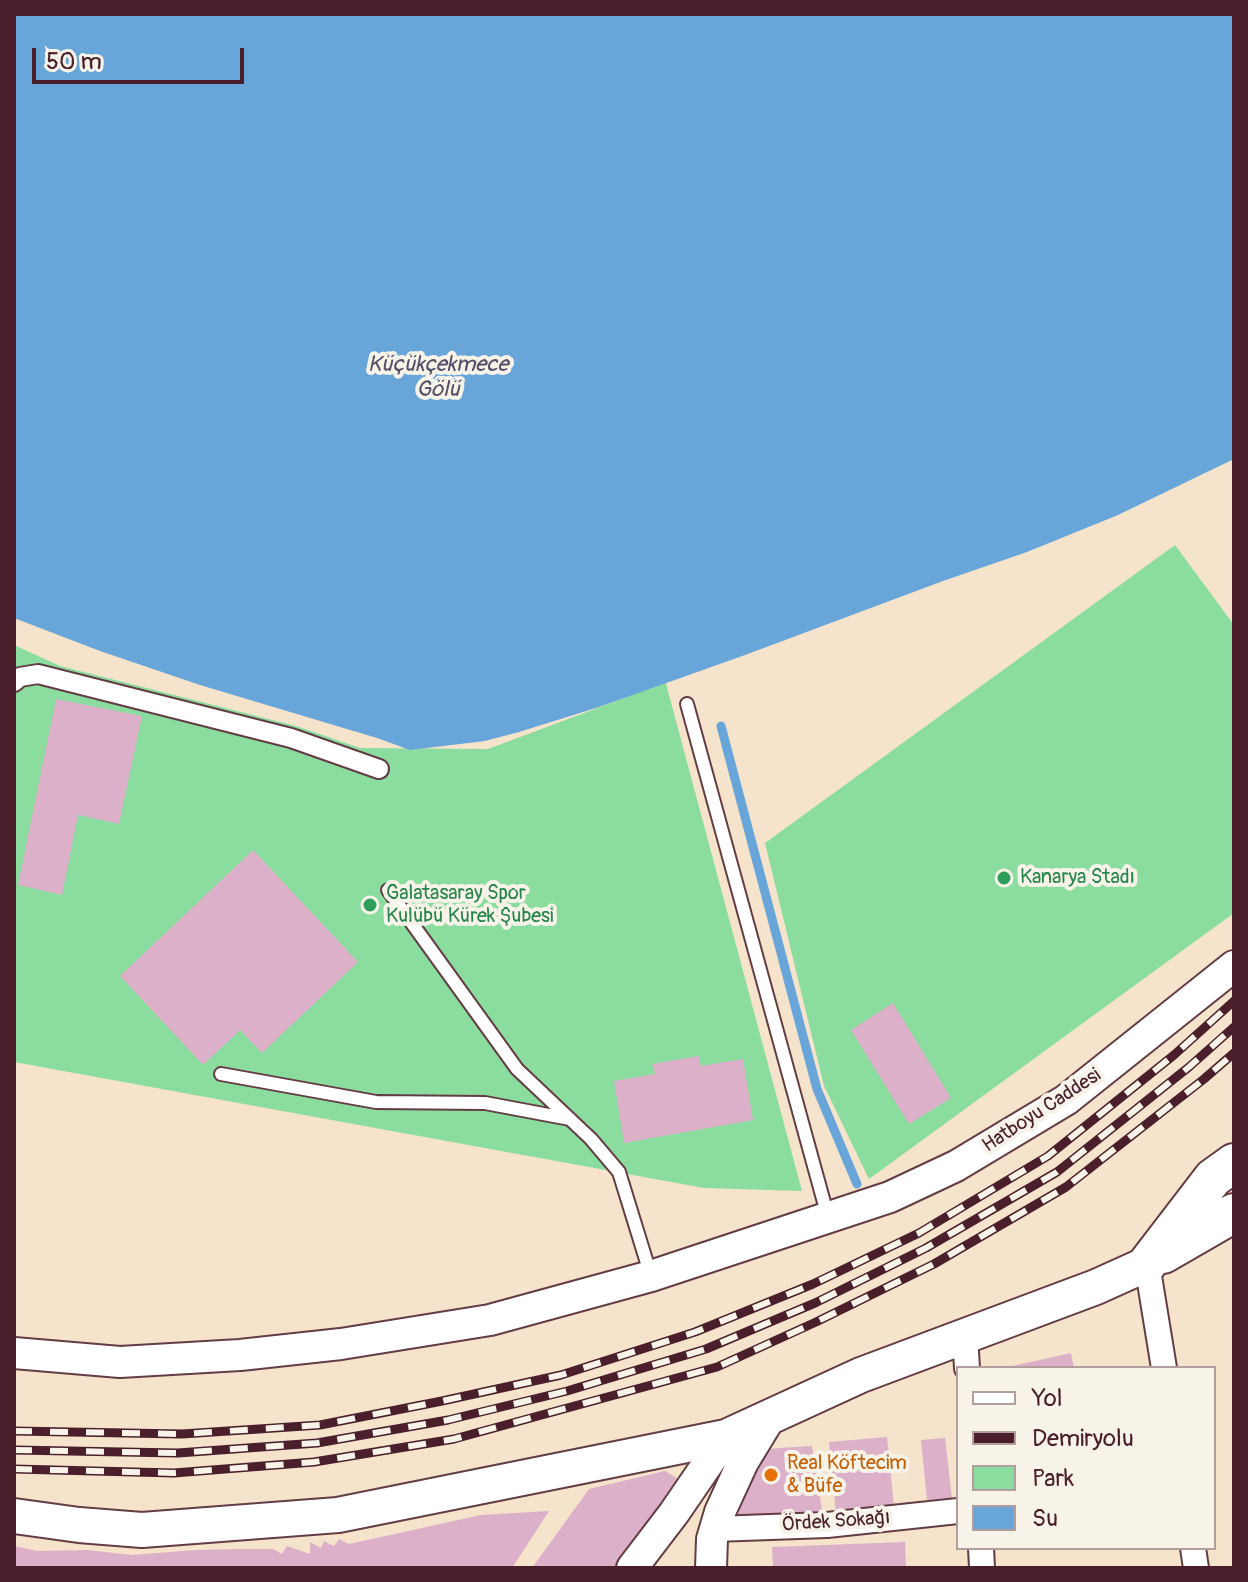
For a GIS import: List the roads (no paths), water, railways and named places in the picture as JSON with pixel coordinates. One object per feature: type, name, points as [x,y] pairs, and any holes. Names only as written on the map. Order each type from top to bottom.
[{"type":"main road","points":[[1147,1264],[1213,1178],[1234,1163]]},
{"type":"main road","points":[[14,1516],[142,1530],[338,1515],[726,1437],[861,1375],[966,1352],[1147,1264],[1234,1213]]},
{"type":"street","points":[[14,682],[20,677],[38,674],[291,738],[379,769]]},
{"type":"street","name":"Hatboyu Caddesi","points":[[14,1353],[120,1362],[240,1355],[341,1344],[490,1320],[651,1276],[890,1197],[956,1166],[1066,1100],[1234,966]]},
{"type":"street","points":[[1147,1264],[1164,1366]]},
{"type":"street","points":[[711,1568],[712,1539],[720,1512],[743,1462],[771,1416]]},
{"type":"street","points":[[632,1568],[726,1437]]},
{"type":"street","points":[[656,1452],[673,1453],[687,1468],[689,1486],[685,1497]]},
{"type":"street","name":"Ördek Sokağı","points":[[714,1529],[827,1525],[956,1511]]},
{"type":"lane","points":[[687,704],[828,1217]]},
{"type":"lane","points":[[388,890],[517,1069],[591,1139],[619,1172],[651,1276]]},
{"type":"lane","points":[[221,1074],[376,1102],[485,1103],[570,1119]]},
{"type":"water","name":"Küçükçekmece Gölü","points":[[14,14],[1234,14],[1234,459],[1118,515],[1027,552],[599,707],[485,741],[410,750],[100,651],[14,618]]},
{"type":"waterway","points":[[721,726],[817,1089],[857,1184]]},
{"type":"railway","points":[[14,1431],[182,1434],[320,1425],[561,1375],[695,1332],[813,1284],[919,1233],[1048,1156],[1174,1055],[1234,1001]]},
{"type":"railway","points":[[14,1450],[178,1453],[317,1443],[448,1420],[567,1391],[706,1349],[815,1303],[926,1248],[1057,1172],[1189,1067],[1234,1027]]},
{"type":"railway","points":[[14,1469],[174,1473],[314,1462],[454,1439],[717,1367],[934,1264],[1066,1187],[1234,1053]]},
{"type":"place","name":"Kanarya Stadı","points":[[1004,878]]},
{"type":"place","name":"Galatasaray Spor Kulübü Kürek Şubesi","points":[[370,905]]},
{"type":"place","name":"Real Köftecim & Büfe","points":[[771,1475]]}]
